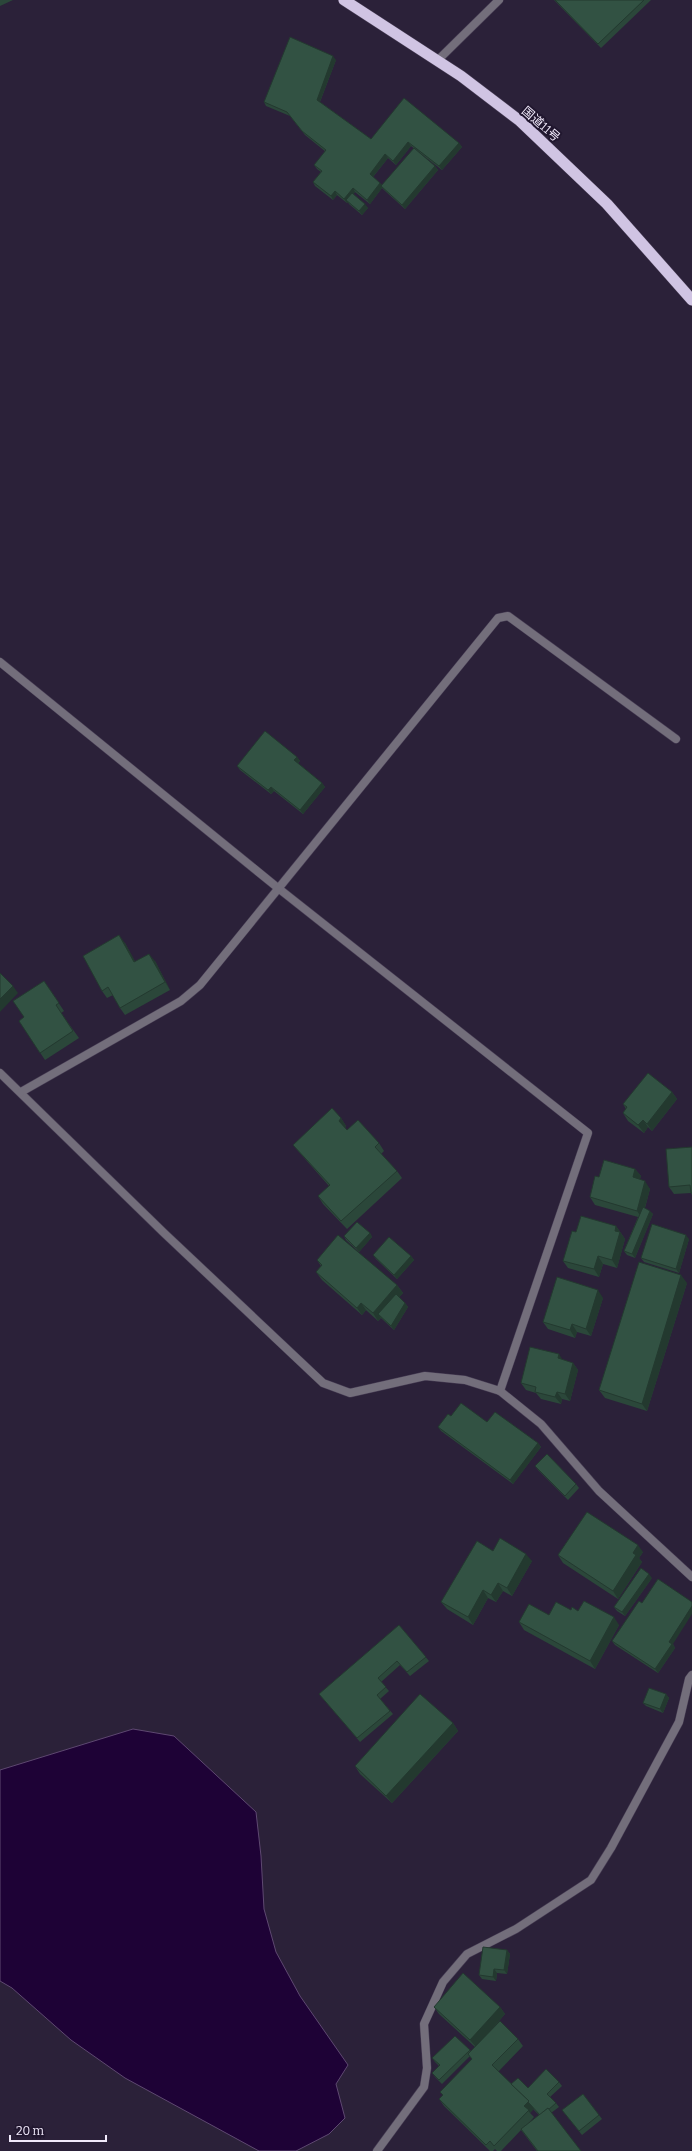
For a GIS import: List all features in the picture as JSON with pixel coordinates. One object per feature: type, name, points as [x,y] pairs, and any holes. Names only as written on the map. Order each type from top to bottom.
[{"type":"highway","name":"国道11号","points":[[344,0],[461,76],[520,121],[607,204],[692,300]]},
{"type":"street","points":[[437,61],[499,0]]},
{"type":"street","points":[[21,1092],[181,1001],[200,985],[498,618],[508,616],[676,739]]},
{"type":"street","points":[[0,662],[278,888],[588,1133],[500,1391]]},
{"type":"street","points":[[0,1073],[163,1232],[324,1383],[350,1393],[425,1376],[465,1380],[500,1391],[541,1424],[599,1491],[692,1577]]},
{"type":"street","points":[[377,2151],[424,2087],[427,2068],[424,2024],[443,1982],[467,1954],[516,1929],[591,1880],[611,1848],[679,1722],[689,1679],[692,1675]]},
{"type":"shaded area","points":[[133,1729],[174,1736],[256,1812],[261,1856],[264,1909],[276,1952],[300,1996],[348,2065],[336,2084],[345,2118],[329,2134],[296,2151],[259,2151],[125,2078],[71,2040],[12,1988],[0,1981],[0,1770]]},
{"type":"building","points":[[555,0],[644,0],[598,44]]},
{"type":"building","points":[[290,37],[333,56],[317,100],[371,139],[404,98],[459,143],[439,166],[408,142],[393,161],[385,154],[370,174],[380,183],[367,200],[353,188],[344,199],[335,191],[331,196],[313,182],[322,171],[314,165],[326,150],[302,131],[287,112],[264,102]]},
{"type":"building","points":[[414,148],[435,166],[402,205],[381,186]]},
{"type":"building","points":[[352,193],[365,204],[359,211],[346,200]]},
{"type":"building","points":[[265,731],[297,757],[294,760],[322,783],[300,810],[271,787],[268,790],[237,766]]},
{"type":"building","points":[[119,935],[134,962],[149,954],[165,982],[120,1008],[108,987],[102,991],[83,956]]},
{"type":"building","points":[[0,973],[13,986],[0,999]]},
{"type":"building","points":[[44,981],[59,1003],[56,1005],[73,1031],[40,1053],[19,1021],[24,1017],[13,1001]]},
{"type":"building","points":[[648,1073],[672,1092],[647,1124],[643,1120],[638,1125],[623,1113],[627,1107],[623,1104]]},
{"type":"building","points":[[332,1108],[341,1118],[339,1121],[347,1130],[358,1120],[379,1143],[375,1147],[397,1171],[341,1221],[318,1196],[330,1185],[293,1145]]},
{"type":"building","points":[[692,1147],[692,1193],[690,1185],[669,1187],[666,1149]]},
{"type":"building","points":[[604,1160],[635,1169],[633,1177],[645,1181],[637,1211],[590,1197],[595,1176],[599,1177]]},
{"type":"building","points":[[643,1207],[650,1211],[632,1254],[624,1251]]},
{"type":"building","points":[[581,1216],[616,1226],[615,1231],[620,1232],[612,1260],[598,1256],[594,1269],[563,1261],[572,1231],[576,1232]]},
{"type":"building","points":[[357,1222],[370,1233],[356,1248],[344,1236]]},
{"type":"building","points":[[652,1224],[686,1235],[676,1269],[641,1258]]},
{"type":"building","points":[[338,1235],[397,1285],[373,1313],[361,1303],[357,1308],[316,1272],[322,1265],[317,1260]]},
{"type":"building","points":[[389,1237],[411,1256],[394,1275],[373,1255]]},
{"type":"building","points":[[639,1262],[681,1275],[642,1404],[599,1390]]},
{"type":"building","points":[[557,1277],[598,1290],[586,1329],[572,1324],[570,1330],[543,1322]]},
{"type":"building","points":[[396,1294],[405,1303],[391,1326],[378,1314]]},
{"type":"building","points":[[530,1347],[559,1354],[558,1358],[573,1363],[565,1394],[557,1392],[555,1397],[535,1392],[536,1387],[521,1383]]},
{"type":"building","points":[[461,1403],[487,1422],[495,1412],[538,1443],[510,1480],[438,1427],[448,1414],[451,1416]]},
{"type":"building","points":[[547,1454],[576,1484],[565,1496],[535,1466]]},
{"type":"building","points":[[587,1512],[638,1545],[633,1553],[636,1555],[613,1591],[558,1555]]},
{"type":"building","points":[[500,1538],[526,1554],[507,1588],[498,1583],[491,1595],[483,1590],[468,1617],[441,1602],[477,1541],[493,1551]]},
{"type":"building","points":[[641,1568],[649,1574],[622,1612],[614,1607]]},
{"type":"building","points":[[658,1579],[692,1602],[692,1606],[669,1642],[672,1644],[655,1669],[612,1641],[639,1601],[642,1603]]},
{"type":"building","points":[[584,1601],[614,1617],[590,1661],[519,1622],[529,1604],[549,1615],[556,1602],[571,1610],[572,1607],[578,1611]]},
{"type":"building","points":[[399,1625],[426,1657],[407,1672],[397,1661],[378,1678],[386,1687],[377,1695],[390,1711],[357,1738],[319,1694]]},
{"type":"building","points":[[649,1688],[666,1694],[660,1709],[643,1703]]},
{"type":"building","points":[[420,1694],[453,1723],[386,1796],[355,1766]]},
{"type":"building","points":[[483,1947],[507,1950],[504,1970],[494,1969],[493,1977],[479,1975]]},
{"type":"building","points":[[463,1973],[500,2007],[470,2040],[434,2007]]},
{"type":"building","points":[[500,2021],[518,2039],[492,2065],[529,2101],[524,2106],[529,2110],[494,2146],[490,2141],[486,2145],[439,2099],[443,2095],[440,2092],[472,2059],[468,2054]]},
{"type":"building","points":[[455,2036],[470,2050],[439,2080],[432,2073],[440,2065],[432,2058]]},
{"type":"building","points":[[546,2069],[559,2082],[547,2094],[556,2103],[540,2115],[528,2102],[529,2101],[511,2084],[518,2078],[528,2088]]},
{"type":"building","points":[[583,2094],[599,2115],[579,2131],[562,2110]]},
{"type":"building","points":[[548,2108],[581,2151],[538,2151],[521,2129]]}]
